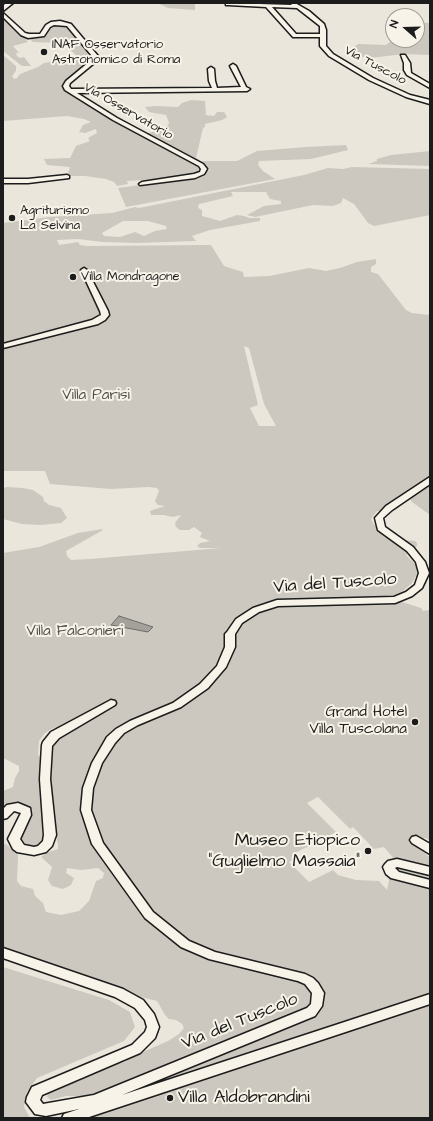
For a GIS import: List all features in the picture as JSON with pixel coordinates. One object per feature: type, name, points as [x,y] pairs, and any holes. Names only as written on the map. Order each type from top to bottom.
[{"type":"main road","points":[[3,9],[10,3]]},
{"type":"street","name":"Via Tuscolo","points":[[292,3],[307,12],[322,25],[322,44],[326,50],[358,72],[402,94],[430,102]]},
{"type":"street","points":[[228,4],[301,8]]},
{"type":"street","points":[[267,5],[295,36],[323,35]]},
{"type":"street","name":"Via Osservatorio","points":[[3,14],[23,34],[28,36],[42,35],[48,26],[53,23],[61,23],[70,26],[95,56],[92,62],[68,82],[66,87],[114,119],[201,165],[204,169],[202,173],[195,176],[142,184]]},
{"type":"street","points":[[403,56],[407,63],[406,69],[408,73],[430,86]]},
{"type":"street","points":[[70,91],[245,89],[233,66]]},
{"type":"street","points":[[211,69],[212,81],[215,89]]},
{"type":"street","points":[[3,181],[28,181],[67,177]]},
{"type":"street","points":[[3,346],[95,322],[104,316],[104,311],[84,270]]},
{"type":"street","name":"Via del Tuscolo","points":[[3,953],[119,993],[139,1004],[150,1018],[153,1027],[151,1034],[139,1046],[37,1091],[33,1102],[46,1114],[95,1100],[311,1012],[316,1006],[318,993],[309,981],[213,956],[185,944],[149,915],[98,844],[86,810],[88,788],[97,763],[111,740],[120,731],[134,723],[177,704],[204,686],[221,667],[230,647],[230,634],[239,621],[256,610],[277,603],[396,600],[409,594],[419,586],[424,573],[420,562],[410,549],[381,528],[379,518],[389,508],[430,480]]},
{"type":"street","points":[[3,815],[11,808],[18,807],[26,811],[26,815],[14,839],[17,846],[21,849],[34,852],[42,849],[48,843],[50,835],[45,779],[47,745],[55,736],[111,703]]},
{"type":"street","points":[[416,840],[430,850]]},
{"type":"street","points":[[430,871],[397,863],[392,864],[389,867],[390,871],[394,875],[430,884]]},
{"type":"street","points":[[69,1118],[430,999]]},
{"type":"green space","points":[[143,3],[195,3],[195,10],[168,8],[159,4]]},
{"type":"green space","points":[[3,16],[28,42],[13,46],[19,53],[16,53],[17,56],[20,58],[24,57],[31,66],[22,66],[3,51]]},
{"type":"green space","points":[[425,23],[430,23],[430,55],[404,54],[370,58],[345,54],[358,44],[385,45],[385,48],[425,48]]},
{"type":"green space","points":[[51,24],[67,25],[92,56],[90,62],[65,82],[63,85],[64,88],[129,129],[140,130],[147,133],[165,130],[169,123],[166,115],[149,112],[145,107],[178,107],[182,103],[191,100],[205,101],[206,115],[214,116],[217,112],[224,112],[227,117],[222,120],[205,124],[205,127],[203,128],[196,158],[201,161],[237,161],[257,151],[306,147],[346,145],[348,150],[311,159],[259,161],[258,165],[263,171],[275,179],[126,207],[118,188],[198,177],[211,169],[201,170],[199,173],[178,178],[127,181],[128,184],[117,186],[114,182],[106,179],[85,176],[67,176],[70,167],[47,165],[44,159],[70,158],[76,146],[90,141],[88,138],[97,133],[96,129],[85,133],[79,132],[83,125],[91,122],[84,119],[67,116],[3,121],[3,55],[16,66],[16,71],[12,76],[14,79],[20,74],[44,63],[69,59],[76,55],[63,43],[33,42],[28,37],[45,35]]},
{"type":"green space","points":[[430,151],[430,166],[368,164],[377,161],[377,159],[391,155]]},
{"type":"green space","points":[[352,167],[430,169],[430,215],[374,226],[368,223],[354,204],[343,198],[341,203],[333,206],[313,205],[255,217],[247,215],[264,206],[281,204],[281,201],[270,199],[266,192],[231,192],[233,196],[199,204],[198,208],[202,210],[202,216],[220,221],[237,215],[249,218],[260,218],[260,221],[210,230],[192,236],[196,241],[137,243],[102,242],[78,239],[57,240],[59,245],[78,242],[80,245],[87,246],[211,245],[224,266],[243,272],[244,277],[269,276],[309,268],[326,271],[357,262],[376,259],[376,264],[371,267],[371,272],[378,274],[406,310],[412,313],[430,315],[430,515],[412,502],[407,493],[403,497],[397,499],[394,509],[390,511],[377,511],[371,519],[387,537],[391,539],[415,541],[417,543],[417,546],[406,555],[416,565],[417,574],[412,583],[403,591],[391,597],[344,598],[343,604],[402,602],[421,608],[423,611],[430,610],[430,841],[426,838],[409,842],[416,844],[430,858],[430,1118],[83,1118],[164,1082],[121,1096],[66,1096],[51,1100],[47,1097],[48,1093],[69,1081],[77,1082],[105,1067],[125,1062],[134,1056],[168,1041],[179,1034],[184,1028],[182,1024],[176,1020],[169,1019],[165,1015],[157,1001],[141,997],[3,949],[3,843],[18,855],[17,881],[21,886],[33,889],[35,896],[43,903],[46,912],[61,915],[79,911],[89,901],[96,881],[103,878],[104,873],[98,868],[81,870],[67,868],[66,873],[74,878],[71,885],[63,889],[52,886],[48,880],[52,867],[41,857],[46,853],[58,849],[50,787],[52,748],[56,739],[55,727],[45,733],[39,741],[38,755],[43,758],[45,839],[41,844],[34,847],[26,846],[21,841],[22,832],[31,816],[28,806],[6,804],[3,809],[3,791],[13,787],[15,778],[19,771],[19,766],[3,758],[3,553],[39,547],[78,533],[102,529],[103,530],[66,551],[67,556],[71,560],[221,548],[200,548],[197,546],[200,543],[210,541],[200,537],[202,533],[194,527],[189,530],[180,530],[176,527],[175,523],[181,515],[173,517],[151,515],[150,511],[165,506],[158,505],[155,501],[159,491],[157,488],[111,489],[50,484],[45,471],[3,471],[3,223],[50,217],[112,213],[135,207],[139,208],[304,175],[328,168],[343,169]],"holes":[[[123,221],[148,221],[166,226],[167,229],[155,231],[144,236],[135,232],[120,237],[104,236],[102,233]],[[244,346],[249,348],[264,404],[276,426],[259,426],[250,408],[258,405]],[[318,797],[350,829],[353,827],[374,849],[384,847],[395,860],[388,875],[389,881],[387,890],[379,881],[356,880],[338,875],[333,870],[309,882],[289,862],[298,857],[295,853],[336,832],[307,803]]]},
{"type":"green space","points":[[7,487],[33,490],[43,497],[44,501],[49,505],[61,508],[67,518],[61,523],[40,525],[22,524],[3,519],[3,488]]},
{"type":"green space","points":[[3,967],[109,1000],[130,1012],[135,1027],[124,1041],[37,1078],[27,1092],[24,1107],[30,1118],[3,1118]]},
{"type":"shaded area","points":[[119,616],[153,627],[148,632],[111,625]]},
{"type":"place","name":"INAF Osservatorio Astronomico di Roma","points":[[44,52]]},
{"type":"place","name":"Agriturismo La Selvina","points":[[12,218]]},
{"type":"place","name":"Villa Mondragone","points":[[73,277]]},
{"type":"place","name":"Grand Hotel Villa Tuscolana","points":[[415,722]]},
{"type":"place","name":"Museo Etiopico \"Guglielmo Massaia\"","points":[[368,851]]},
{"type":"place","name":"Villa Aldobrandini","points":[[170,1098]]},
{"type":"park label","name":"Villa Parisi","points":[[96,396]]},
{"type":"park label","name":"Villa Falconieri","points":[[75,632]]}]
